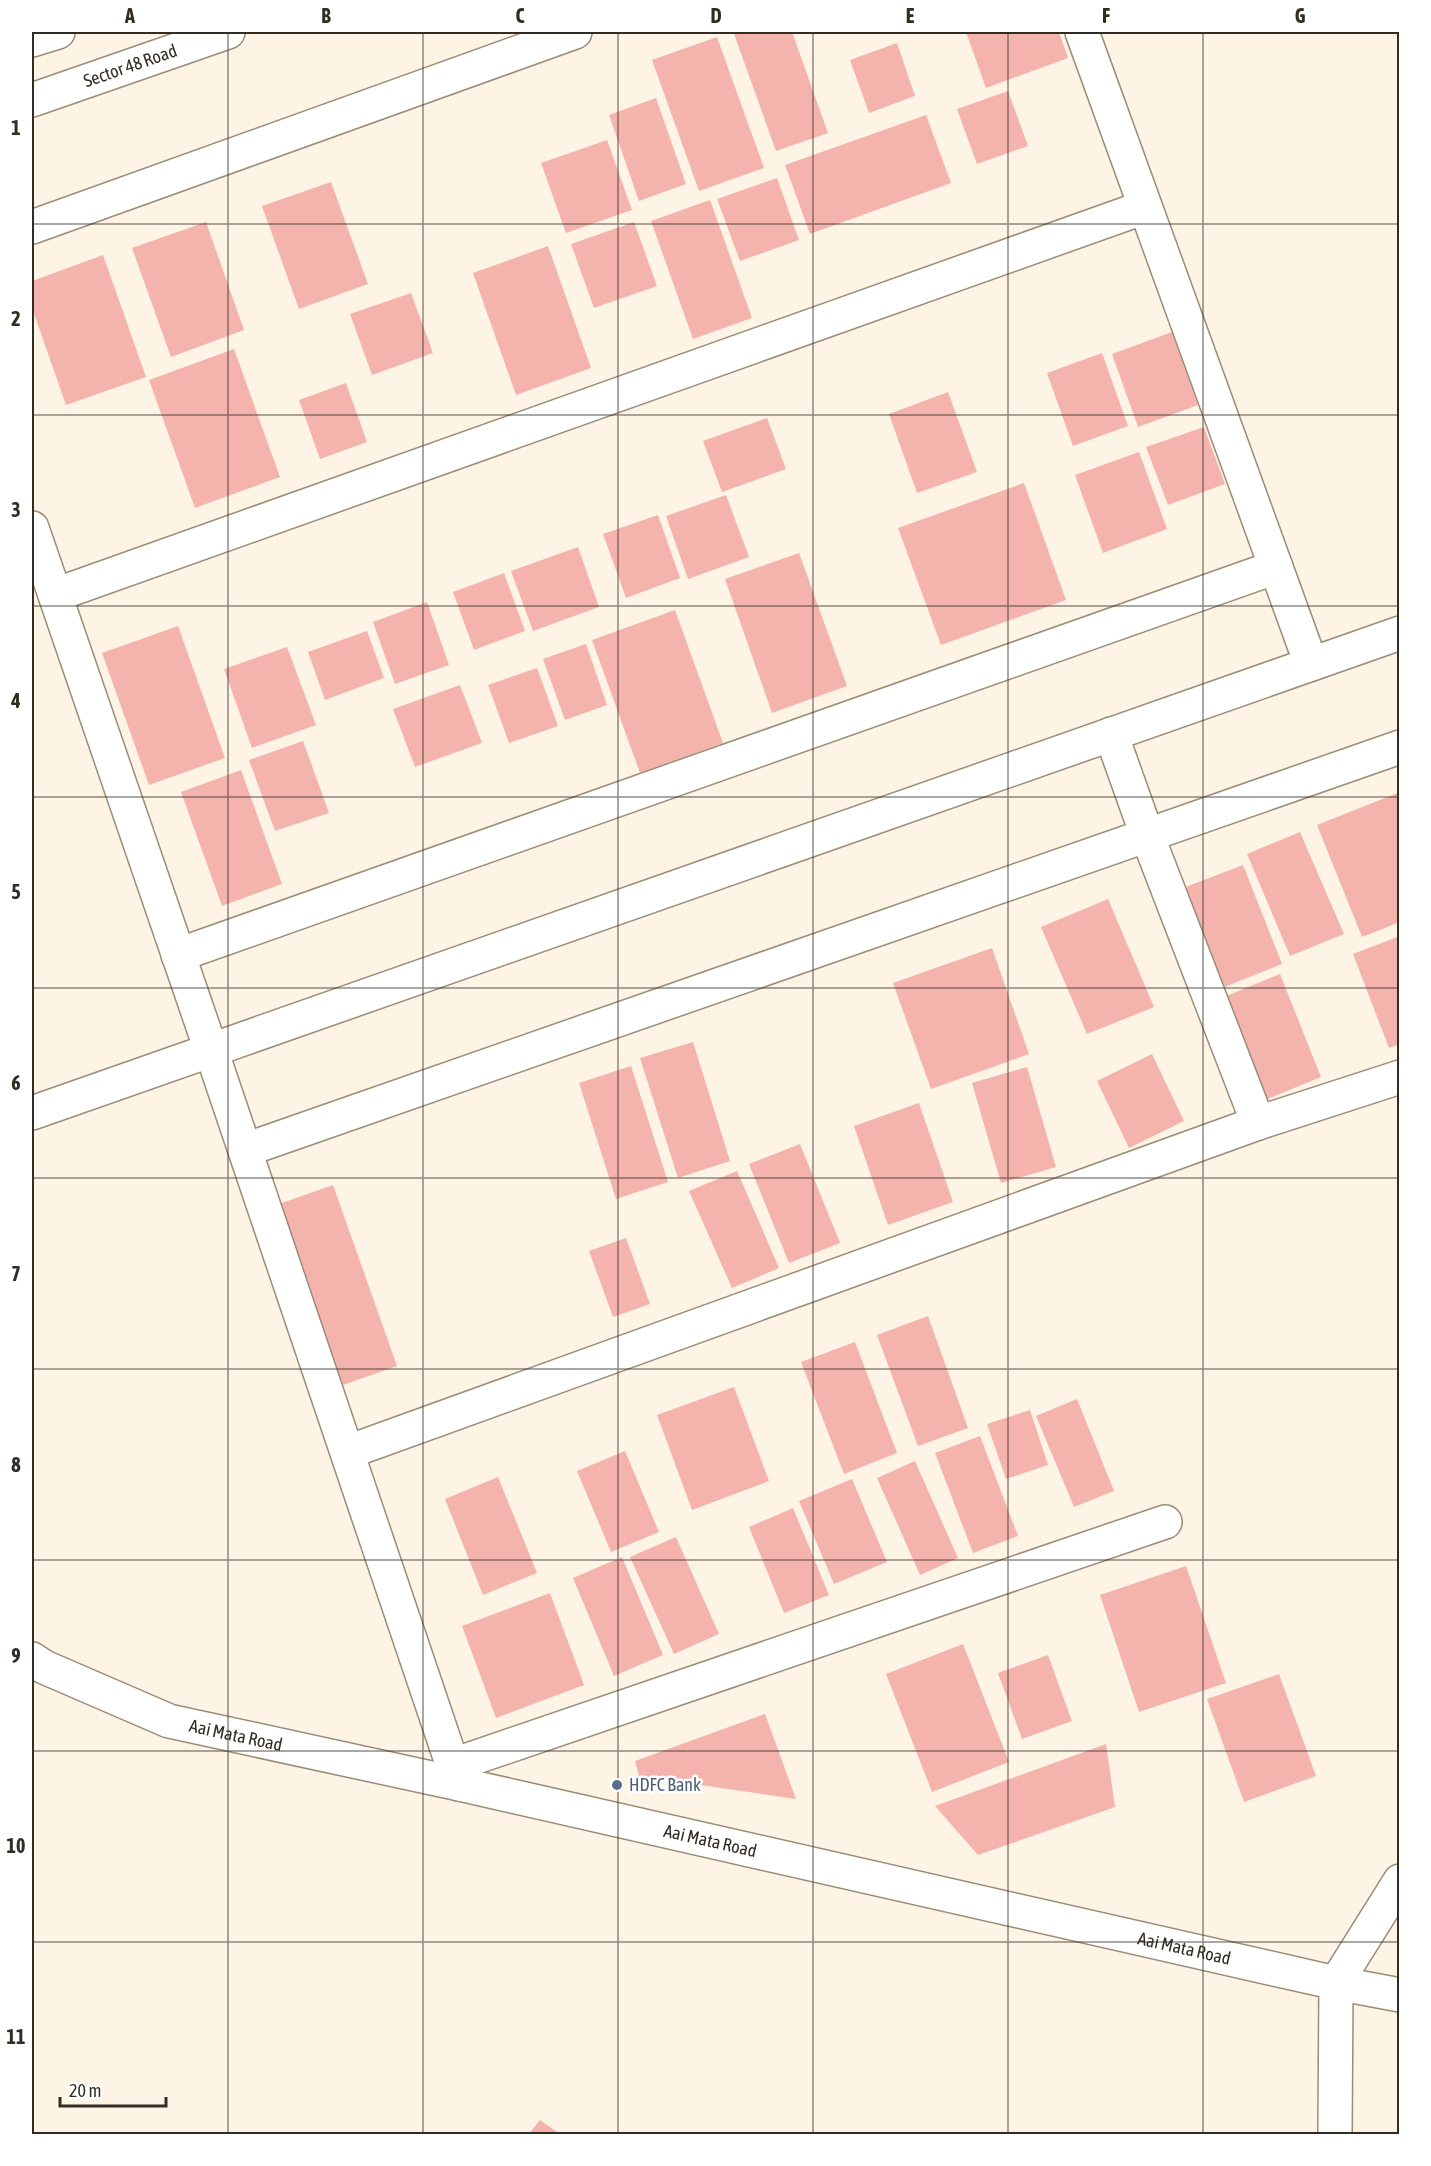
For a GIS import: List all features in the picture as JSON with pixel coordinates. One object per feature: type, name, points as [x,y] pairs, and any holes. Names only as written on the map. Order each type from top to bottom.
[{"type":"street","points":[[32,40],[58,32]]},
{"type":"street","name":"Sector 48 Road","points":[[32,100],[228,32]]},
{"type":"street","points":[[32,227],[575,32]]},
{"type":"street","points":[[1082,32],[1311,664]]},
{"type":"street","points":[[55,595],[1145,207]]},
{"type":"street","points":[[32,528],[456,1774],[1165,1522]]},
{"type":"street","points":[[178,955],[1276,567]]},
{"type":"street","points":[[32,1113],[1400,633]]},
{"type":"street","points":[[1111,734],[1147,835],[1258,1123]]},
{"type":"street","points":[[245,1150],[1400,747]]},
{"type":"street","points":[[348,1452],[1258,1123],[1400,1077]]},
{"type":"street","name":"Aai Mata Road","points":[[32,1659],[44,1667],[169,1721],[456,1774],[1336,1983],[1400,1995]]},
{"type":"street","points":[[1335,2134],[1336,1983],[1400,1881]]},
{"type":"building","points":[[792,32],[828,133],[776,151],[734,34]]},
{"type":"building","points":[[966,32],[1059,32],[1068,58],[986,88]]},
{"type":"building","points":[[717,37],[764,168],[699,191],[652,60]]},
{"type":"building","points":[[897,43],[915,96],[869,113],[850,60]]},
{"type":"building","points":[[1008,91],[1028,146],[977,164],[957,109]]},
{"type":"building","points":[[656,98],[686,184],[639,201],[609,115]]},
{"type":"building","points":[[926,115],[951,183],[810,234],[785,165]]},
{"type":"building","points":[[607,140],[632,210],[566,233],[541,163]]},
{"type":"building","points":[[777,178],[799,240],[740,261],[717,199]]},
{"type":"building","points":[[331,182],[368,284],[299,309],[262,206]]},
{"type":"building","points":[[710,200],[752,318],[693,339],[651,221]]},
{"type":"building","points":[[206,222],[244,330],[171,357],[132,248]]},
{"type":"building","points":[[634,222],[657,286],[594,308],[571,244]]},
{"type":"building","points":[[548,246],[591,368],[516,395],[473,273]]},
{"type":"building","points":[[103,255],[146,377],[66,405],[32,308],[32,281]]},
{"type":"building","points":[[411,293],[433,353],[372,375],[350,314]]},
{"type":"building","points":[[1172,332],[1198,405],[1138,427],[1112,354]]},
{"type":"building","points":[[234,349],[280,477],[195,508],[149,380]]},
{"type":"building","points":[[1102,353],[1128,426],[1073,446],[1047,373]]},
{"type":"building","points":[[346,383],[367,442],[320,459],[299,400]]},
{"type":"building","points":[[948,392],[977,472],[917,493],[889,414]]},
{"type":"building","points":[[767,418],[786,469],[722,492],[703,441]]},
{"type":"building","points":[[1204,427],[1225,484],[1168,505],[1146,447]]},
{"type":"building","points":[[1139,452],[1167,529],[1103,553],[1075,475]]},
{"type":"building","points":[[1024,483],[1066,600],[941,645],[898,528]]},
{"type":"building","points":[[726,495],[749,557],[688,579],[666,516]]},
{"type":"building","points":[[658,515],[680,578],[626,598],[603,534]]},
{"type":"building","points":[[578,547],[599,607],[533,631],[511,571]]},
{"type":"building","points":[[799,553],[847,686],[772,713],[725,579]]},
{"type":"building","points":[[504,573],[525,631],[474,650],[453,592]]},
{"type":"building","points":[[427,602],[449,665],[395,684],[373,622]]},
{"type":"building","points":[[675,610],[723,743],[640,773],[592,640]]},
{"type":"building","points":[[178,626],[225,758],[149,785],[102,653]]},
{"type":"building","points":[[367,631],[384,678],[325,700],[308,652]]},
{"type":"building","points":[[586,644],[607,705],[565,720],[543,659]]},
{"type":"building","points":[[287,647],[316,725],[252,748],[224,669]]},
{"type":"building","points":[[537,668],[558,726],[509,743],[488,685]]},
{"type":"building","points":[[460,685],[482,743],[415,767],[393,709]]},
{"type":"building","points":[[303,741],[329,813],[275,831],[249,760]]},
{"type":"building","points":[[241,770],[282,884],[222,906],[181,792]]},
{"type":"building","points":[[1400,792],[1400,922],[1362,937],[1317,825]]},
{"type":"building","points":[[1300,832],[1344,934],[1290,956],[1247,854]]},
{"type":"building","points":[[1243,865],[1282,964],[1217,990],[1178,890]]},
{"type":"building","points":[[1108,899],[1154,1007],[1087,1034],[1041,927]]},
{"type":"building","points":[[1400,936],[1400,1044],[1389,1048],[1353,954]]},
{"type":"building","points":[[992,948],[1029,1054],[931,1089],[893,983]]},
{"type":"building","points":[[1280,974],[1321,1077],[1265,1100],[1224,997]]},
{"type":"building","points":[[693,1042],[730,1161],[678,1178],[640,1058]]},
{"type":"building","points":[[1152,1054],[1184,1121],[1129,1148],[1097,1081]]},
{"type":"building","points":[[631,1066],[668,1182],[616,1199],[579,1083]]},
{"type":"building","points":[[1027,1067],[1056,1167],[1001,1183],[972,1083]]},
{"type":"building","points":[[919,1103],[953,1202],[888,1225],[854,1126]]},
{"type":"building","points":[[800,1144],[840,1243],[789,1263],[749,1164]]},
{"type":"building","points":[[737,1171],[779,1268],[732,1288],[689,1191]]},
{"type":"building","points":[[333,1185],[397,1366],[343,1385],[279,1204]]},
{"type":"building","points":[[626,1238],[650,1304],[613,1317],[589,1251]]},
{"type":"building","points":[[928,1316],[968,1428],[918,1446],[877,1335]]},
{"type":"building","points":[[855,1342],[897,1453],[844,1474],[801,1362]]},
{"type":"building","points":[[734,1387],[769,1481],[692,1510],[657,1415]]},
{"type":"building","points":[[1077,1399],[1114,1491],[1074,1507],[1036,1416]]},
{"type":"building","points":[[1030,1410],[1048,1465],[1006,1479],[987,1424]]},
{"type":"building","points":[[980,1436],[1018,1536],[973,1553],[935,1453]]},
{"type":"building","points":[[625,1451],[659,1532],[611,1552],[577,1471]]},
{"type":"building","points":[[915,1461],[958,1558],[920,1575],[877,1478]]},
{"type":"building","points":[[498,1477],[537,1573],[483,1595],[445,1499]]},
{"type":"building","points":[[852,1479],[887,1562],[834,1584],[799,1501]]},
{"type":"building","points":[[793,1508],[829,1595],[784,1613],[749,1527]]},
{"type":"building","points":[[676,1537],[719,1634],[674,1654],[630,1557]]},
{"type":"building","points":[[622,1557],[663,1655],[614,1676],[573,1578]]},
{"type":"building","points":[[1186,1566],[1226,1683],[1139,1712],[1100,1595]]},
{"type":"building","points":[[550,1593],[584,1685],[496,1718],[462,1626]]},
{"type":"building","points":[[963,1644],[1009,1762],[932,1792],[886,1674]]},
{"type":"building","points":[[1048,1655],[1072,1721],[1022,1739],[998,1673]]},
{"type":"building","points":[[1279,1674],[1316,1776],[1244,1802],[1207,1699]]},
{"type":"building","points":[[765,1714],[796,1799],[639,1776],[635,1761]]},
{"type":"building","points":[[1106,1744],[1115,1807],[978,1855],[935,1806]]},
{"type":"building","points":[[540,2120],[560,2134],[529,2134]]},
{"type":"place","name":"HDFC Bank","points":[[617,1785]]}]
